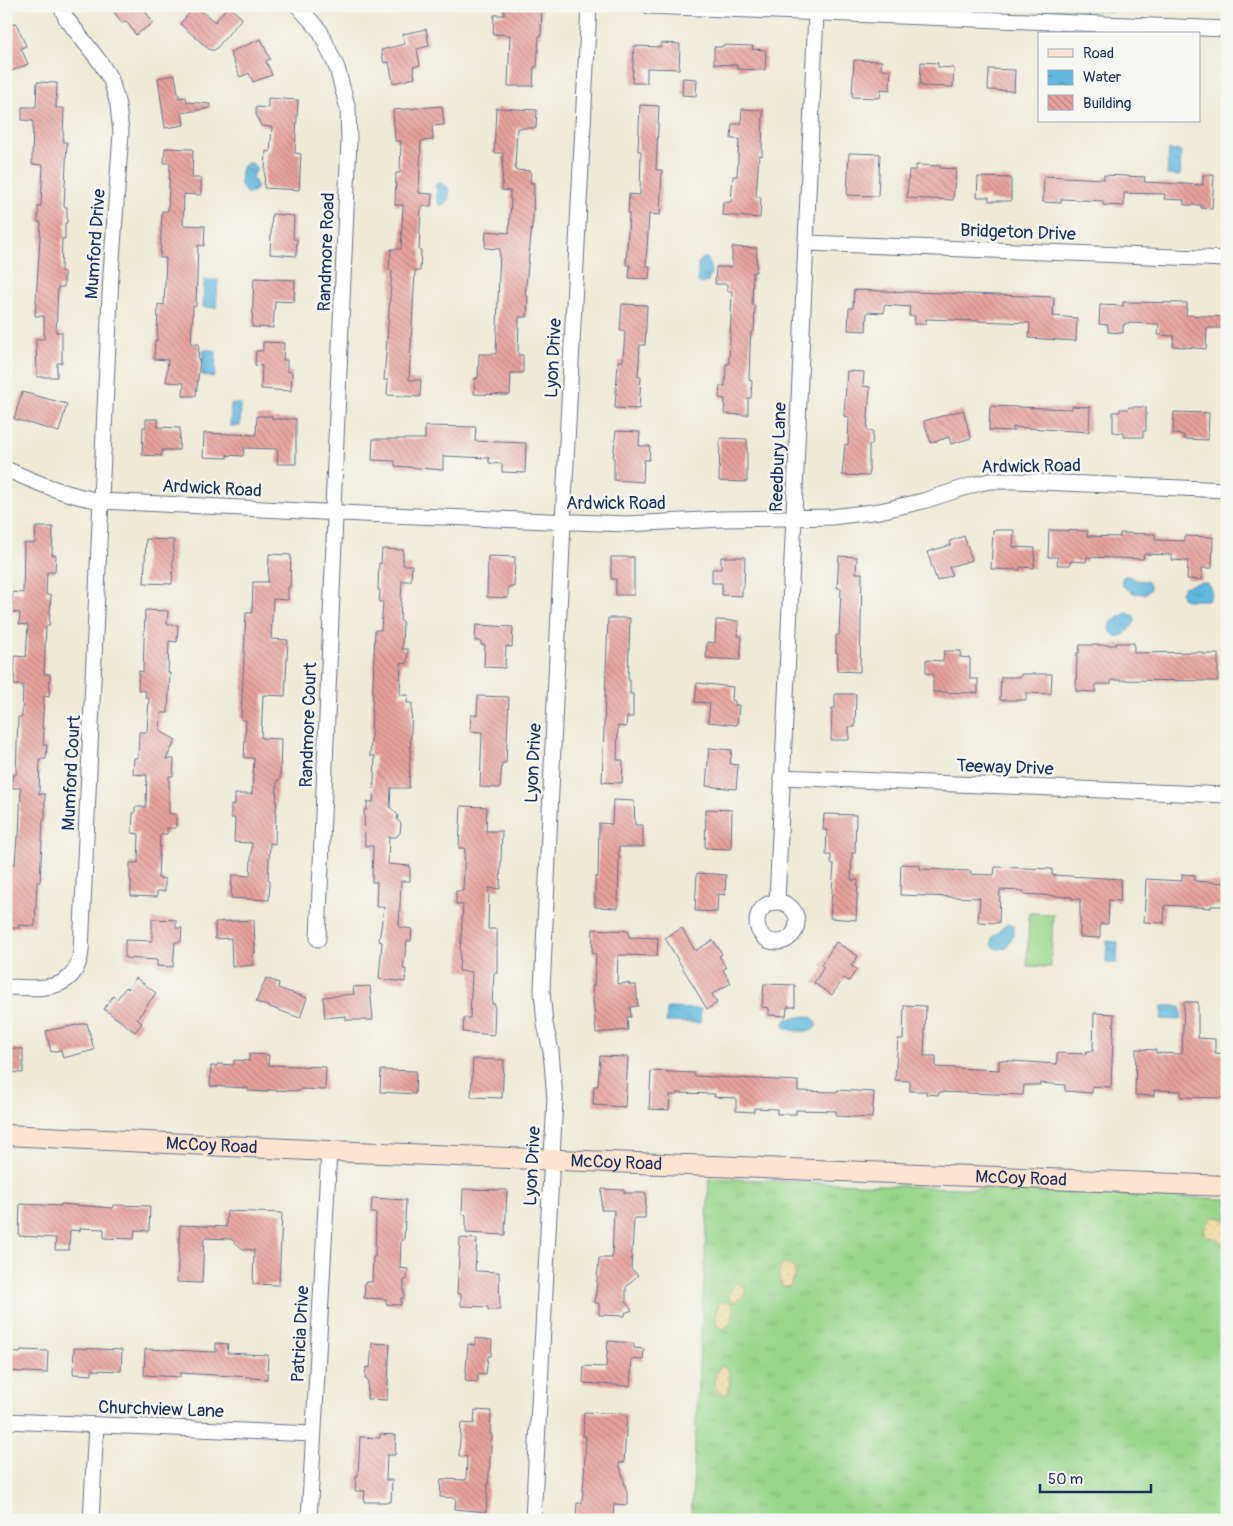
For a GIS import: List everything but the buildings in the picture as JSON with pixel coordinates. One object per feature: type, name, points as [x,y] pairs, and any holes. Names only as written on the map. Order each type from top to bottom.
[{"type":"main road","name":"McCoy Road","points":[[6,1135],[329,1151],[1227,1186]]},
{"type":"street","name":"Mumford Drive","points":[[61,6],[66,18],[100,62],[111,80],[118,105],[121,133],[111,274],[102,501]]},
{"type":"street","name":"Randmore Road","points":[[298,6],[320,31],[337,68],[348,109],[349,140],[334,513]]},
{"type":"street","name":"Lyon Drive","points":[[533,1520],[554,1098],[554,1074],[545,1024],[542,991],[589,6]]},
{"type":"street","points":[[649,6],[1227,29]]},
{"type":"street","name":"Reedbury Lane","points":[[777,902],[816,13]]},
{"type":"street","name":"Bridgeton Drive","points":[[807,243],[1227,259]]},
{"type":"street","name":"Ardwick Road","points":[[6,469],[45,486],[82,498],[102,501],[334,513],[627,524],[722,519],[832,517],[880,512],[990,481],[1227,490]]},
{"type":"street","name":"Mumford Court","points":[[6,986],[42,987],[62,984],[76,970],[80,960],[102,501]]},
{"type":"street","name":"Randmore Court","points":[[318,939],[334,513]]},
{"type":"street","name":"Teeway Drive","points":[[782,777],[1227,795]]},
{"type":"street","name":"Patricia Drive","points":[[309,1520],[329,1151]]},
{"type":"street","name":"Churchview Lane","points":[[6,1421],[313,1434]]},
{"type":"street","points":[[91,1520],[96,1425]]},
{"type":"green space","points":[[967,6],[1113,6],[1113,12]]},
{"type":"green space","points":[[1029,913],[1053,914],[1051,967],[1027,966]]},
{"type":"green space","points":[[709,1178],[1227,1199],[1227,1520],[691,1520]]},
{"type":"sand","points":[[1213,1217],[1225,1219],[1227,1224],[1227,1246],[1216,1239],[1208,1237],[1205,1232],[1205,1227]]},
{"type":"sand","points":[[784,1263],[788,1263],[795,1270],[795,1277],[789,1287],[782,1286],[780,1280],[779,1271]]},
{"type":"sand","points":[[736,1283],[744,1286],[746,1294],[736,1302],[729,1299],[729,1297],[730,1290]]},
{"type":"sand","points":[[722,1301],[732,1303],[733,1310],[731,1321],[724,1329],[717,1326],[716,1319],[717,1309]]},
{"type":"sand","points":[[720,1366],[724,1367],[729,1373],[728,1394],[722,1395],[714,1388],[714,1379]]},
{"type":"water","points":[[1169,150],[1181,151],[1180,176],[1167,175]]},
{"type":"water","points":[[252,163],[257,169],[252,177],[256,183],[256,189],[250,194],[243,190],[241,183],[242,167]]},
{"type":"water","points":[[438,182],[449,190],[448,201],[444,205],[439,204],[437,199],[437,189],[435,187]]},
{"type":"water","points":[[703,258],[707,258],[711,270],[707,282],[702,284],[698,282],[698,263]]},
{"type":"water","points":[[204,280],[218,280],[216,308],[203,307]]},
{"type":"water","points":[[204,350],[214,350],[216,352],[214,377],[202,375]]},
{"type":"water","points":[[231,404],[241,404],[240,426],[230,426]]},
{"type":"water","points":[[1124,576],[1147,581],[1150,590],[1145,594],[1133,593],[1122,585]]},
{"type":"water","points":[[1201,582],[1206,583],[1211,589],[1211,595],[1208,600],[1187,600],[1182,598],[1181,592],[1184,587]]},
{"type":"water","points":[[1127,613],[1134,616],[1135,622],[1124,635],[1116,637],[1111,632],[1110,624],[1114,619]]},
{"type":"water","points":[[1008,923],[1014,927],[1014,936],[1005,948],[997,949],[992,945],[992,938]]},
{"type":"water","points":[[1107,941],[1118,942],[1117,963],[1106,963]]},
{"type":"water","points":[[1162,1006],[1181,1006],[1181,1020],[1161,1019]]},
{"type":"water","points":[[667,1008],[701,1009],[700,1023],[666,1022]]},
{"type":"water","points":[[812,1017],[816,1022],[816,1027],[809,1031],[801,1032],[785,1027],[784,1022],[787,1019]]}]
